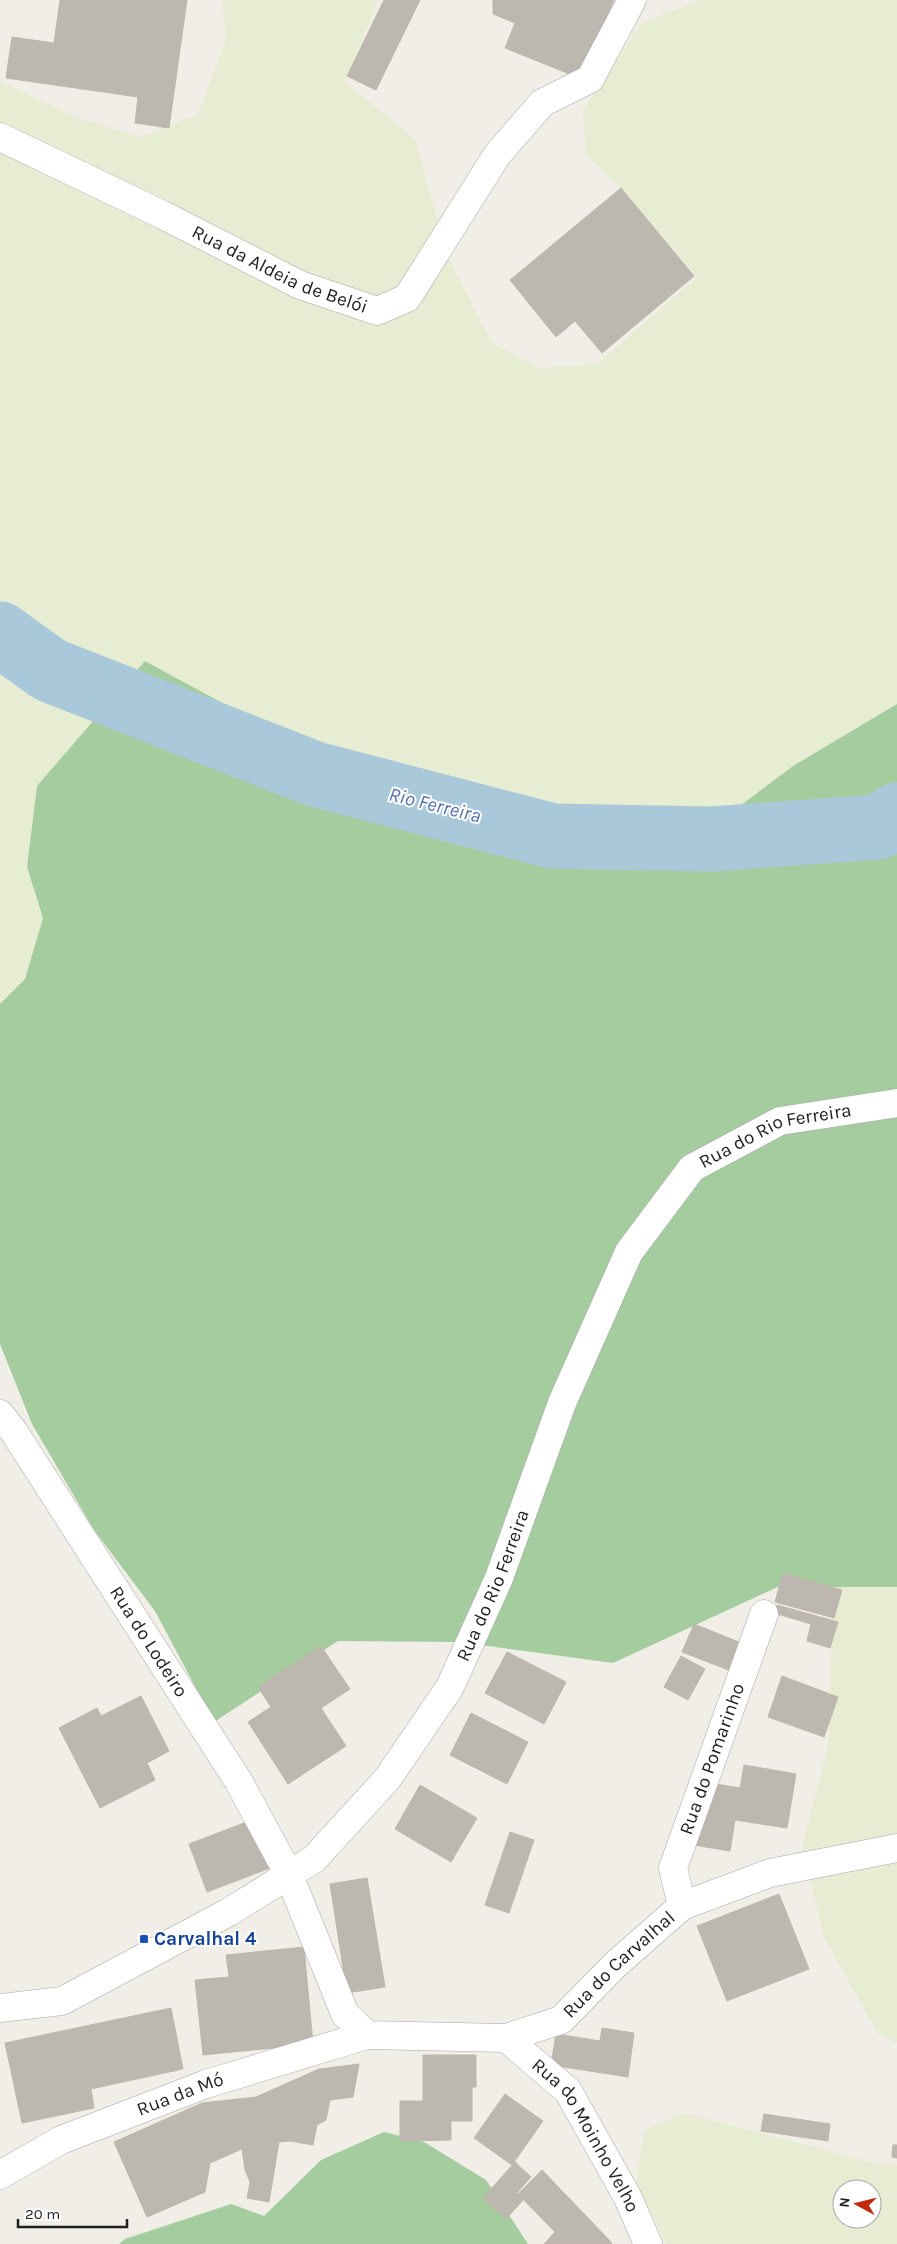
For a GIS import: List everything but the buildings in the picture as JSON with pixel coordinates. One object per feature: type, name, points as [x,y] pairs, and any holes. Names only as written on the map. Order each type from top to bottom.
[{"type":"street","name":"Rua da Aldeia de Belói","points":[[0,137],[163,215],[300,284],[377,311],[407,298],[497,155],[542,103],[590,79],[632,0]]},
{"type":"street","name":"Rua do Rio Ferreira","points":[[0,2008],[62,2001],[229,1912],[314,1859],[388,1778],[450,1687],[500,1578],[562,1402],[629,1252],[692,1168],[780,1121],[897,1102]]},
{"type":"street","name":"Rua do Lodeiro","points":[[0,1414],[14,1432],[239,1782],[289,1875]]},
{"type":"street","name":"Rua do Pomarinho","points":[[682,1906],[673,1868],[764,1614]]},
{"type":"street","name":"Rua do Carvalhal","points":[[367,2035],[506,2038],[561,2020],[616,1964],[682,1906],[770,1873],[897,1848]]},
{"type":"street","points":[[289,1875],[345,2014],[367,2035]]},
{"type":"street","name":"Rua da Mó","points":[[0,2176],[61,2140],[206,2084],[367,2035]]},
{"type":"street","name":"Rua do Moinho Velho","points":[[506,2038],[568,2091],[628,2198],[648,2244]]},
{"type":"green space","points":[[222,0],[378,0],[345,82],[415,139],[448,258],[492,343],[539,368],[597,364],[697,277],[618,185],[586,154],[583,110],[640,24],[700,0],[897,0],[897,704],[793,766],[712,827],[532,814],[360,764],[294,742],[145,661],[27,867],[43,918],[25,979],[0,1004],[0,81],[80,119],[141,137],[198,114],[226,40]]},
{"type":"green space","points":[[145,661],[294,742],[360,764],[532,814],[712,827],[793,766],[897,704],[897,1587],[833,1587],[784,1584],[613,1663],[459,1642],[338,1641],[214,1722],[155,1611],[94,1530],[32,1424],[0,1344],[0,1004],[25,979],[43,918],[27,867],[37,786]]},
{"type":"green space","points":[[833,1587],[897,1587],[897,2043],[878,2034],[824,1937],[802,1847],[828,1746]]},
{"type":"green space","points":[[685,2113],[874,2163],[897,2165],[897,2244],[666,2244],[636,2181],[645,2130]]},
{"type":"green space","points":[[384,2132],[424,2142],[486,2180],[528,2244],[119,2244],[125,2239],[231,2204],[264,2216],[321,2160]]},
{"type":"waterway","name":"Rio Ferreira","points":[[0,634],[50,670],[315,774],[553,836],[711,839],[879,827],[897,815]]},
{"type":"place","name":"Carvalhal 4","points":[[144,1939]]}]
